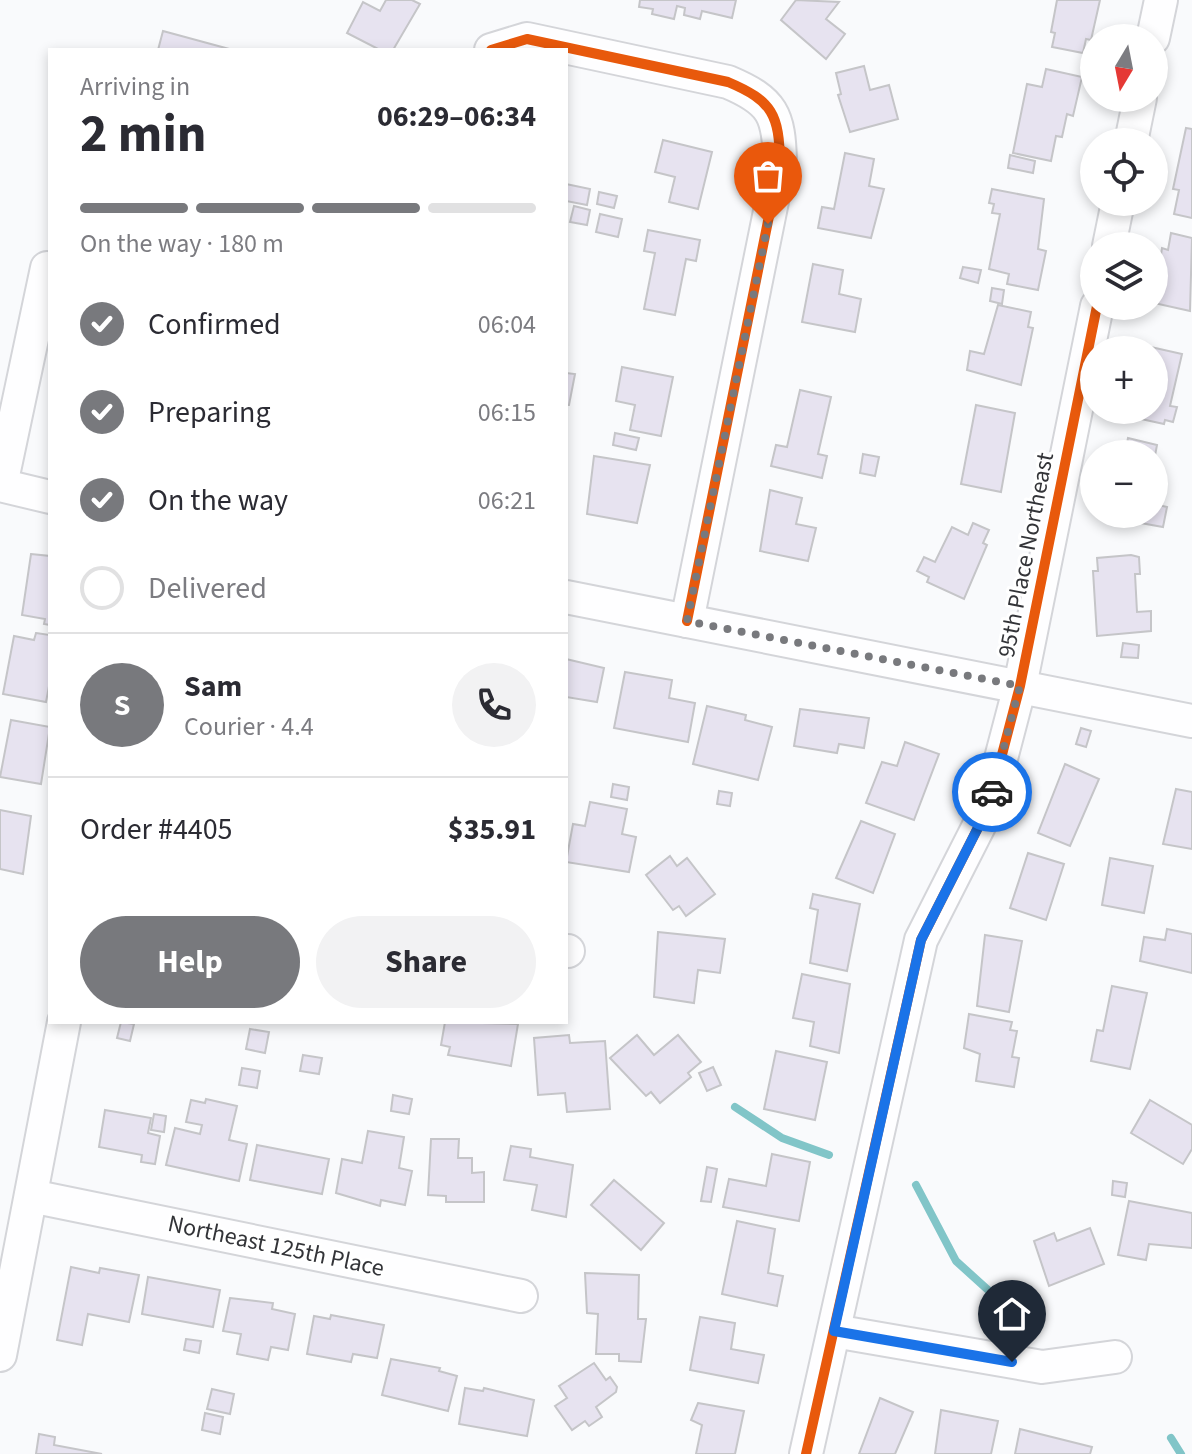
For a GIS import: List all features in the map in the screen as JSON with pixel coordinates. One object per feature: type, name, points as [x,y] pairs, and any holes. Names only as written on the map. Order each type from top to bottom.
[{"type":"street","points":[[1156,24],[1161,0]]},
{"type":"street","points":[[498,48],[527,39],[728,82],[755,94],[771,109],[779,134],[780,162],[687,621]]},
{"type":"street","points":[[47,268],[0,485],[48,497]]},
{"type":"street","name":"95th Place Northeast","points":[[806,1454],[921,940],[988,808],[1020,686],[1094,320]]},
{"type":"street","points":[[568,597],[1192,721]]},
{"type":"street","points":[[0,1355],[64,1024]]},
{"type":"street","name":"Northeast 125th Place","points":[[31,1196],[521,1296]]},
{"type":"street","points":[[834,1331],[1042,1367],[1115,1357]]},
{"type":"building","points":[[386,0],[412,0],[420,4],[394,48],[376,48],[347,33],[363,2],[380,11]]},
{"type":"building","points":[[640,0],[736,0],[732,18],[702,11],[700,19],[684,15],[685,8],[677,6],[674,19],[652,14],[653,9],[639,7]]},
{"type":"building","points":[[796,0],[839,2],[826,19],[845,34],[826,59],[781,20]]},
{"type":"building","points":[[1057,0],[1100,0],[1095,24],[1080,24],[1080,52],[1052,47],[1055,33],[1051,32]]},
{"type":"building","points":[[163,31],[226,48],[159,48]]},
{"type":"building","points":[[864,66],[870,90],[889,85],[898,119],[850,132],[838,95],[841,94],[836,73]]},
{"type":"building","points":[[1046,69],[1080,77],[1073,116],[1067,114],[1062,137],[1056,136],[1051,161],[1013,153],[1027,84],[1042,87]]},
{"type":"building","points":[[1186,128],[1192,129],[1192,218],[1174,214],[1179,190],[1173,189]]},
{"type":"building","points":[[663,140],[712,152],[698,209],[669,202],[675,177],[655,172]]},
{"type":"building","points":[[845,153],[874,159],[869,186],[884,189],[871,238],[818,228],[822,207],[834,209]]},
{"type":"building","points":[[1010,155],[1035,161],[1033,173],[1008,168]]},
{"type":"building","points":[[568,184],[590,189],[587,205],[568,201]]},
{"type":"building","points":[[992,189],[1044,199],[1038,249],[1046,251],[1038,290],[1007,284],[1009,274],[989,269],[1000,214],[992,213],[994,204],[989,203]]},
{"type":"building","points":[[599,192],[617,196],[614,208],[597,204]]},
{"type":"building","points":[[574,206],[590,210],[587,225],[570,222]]},
{"type":"building","points":[[600,214],[622,219],[618,237],[596,232]]},
{"type":"building","points":[[648,230],[700,240],[696,261],[686,259],[675,315],[644,309],[655,253],[644,251]]},
{"type":"building","points":[[1171,233],[1192,238],[1190,311],[1168,306]]},
{"type":"building","points":[[813,264],[843,270],[839,294],[861,299],[855,332],[802,322]]},
{"type":"building","points":[[963,267],[981,270],[978,283],[960,278]]},
{"type":"building","points":[[992,288],[1004,290],[1002,304],[990,301]]},
{"type":"building","points":[[998,305],[1031,312],[1028,327],[1033,328],[1021,385],[967,370],[970,351],[984,354]]},
{"type":"building","points":[[1168,351],[1182,354],[1170,406],[1177,407],[1173,422],[1168,421]]},
{"type":"building","points":[[622,367],[673,377],[661,436],[630,430],[635,405],[616,401]]},
{"type":"building","points":[[568,373],[575,374],[568,405]]},
{"type":"building","points":[[800,390],[831,397],[818,454],[827,456],[822,478],[771,466],[776,445],[787,447]]},
{"type":"building","points":[[976,405],[1015,413],[1001,492],[961,484]]},
{"type":"building","points":[[615,433],[639,438],[636,450],[613,445]]},
{"type":"building","points":[[863,454],[879,457],[875,476],[860,473]]},
{"type":"building","points":[[594,456],[650,465],[637,523],[587,514]]},
{"type":"building","points":[[770,490],[802,498],[796,524],[816,528],[808,561],[760,551]]},
{"type":"building","points":[[973,523],[989,530],[983,543],[987,545],[964,599],[927,582],[929,577],[917,571],[924,557],[935,562],[952,527],[968,535]]},
{"type":"building","points":[[31,554],[48,556],[48,625],[44,624],[45,619],[22,615]]},
{"type":"building","points":[[1139,557],[1140,574],[1135,574],[1137,612],[1151,611],[1151,631],[1097,636],[1093,571],[1098,571],[1097,558]]},
{"type":"building","points":[[36,633],[48,635],[46,702],[3,694],[14,636],[34,640]]},
{"type":"building","points":[[1123,643],[1139,645],[1138,658],[1121,657]]},
{"type":"building","points":[[568,659],[604,668],[597,702],[568,697]]},
{"type":"building","points":[[625,672],[672,680],[669,698],[695,703],[688,742],[614,728]]},
{"type":"building","points":[[707,706],[746,715],[745,720],[772,727],[758,780],[693,764]]},
{"type":"building","points":[[800,709],[869,718],[864,748],[839,744],[837,753],[794,746]]},
{"type":"building","points":[[11,720],[48,727],[41,784],[0,777]]},
{"type":"building","points":[[1081,728],[1091,731],[1086,747],[1076,744]]},
{"type":"building","points":[[905,742],[939,754],[914,820],[866,803],[882,762],[897,766]]},
{"type":"building","points":[[1065,764],[1099,779],[1070,846],[1038,833]]},
{"type":"building","points":[[613,784],[629,787],[627,800],[611,797]]},
{"type":"building","points":[[1176,789],[1192,792],[1192,849],[1163,844]]},
{"type":"building","points":[[719,791],[732,793],[730,806],[717,804]]},
{"type":"building","points":[[590,802],[627,809],[622,834],[636,837],[629,872],[568,862],[573,824],[585,826]]},
{"type":"building","points":[[0,810],[31,816],[23,874],[0,869]]},
{"type":"building","points":[[861,821],[895,834],[873,893],[836,878]]},
{"type":"building","points":[[1028,853],[1064,864],[1046,920],[1010,908]]},
{"type":"building","points":[[670,856],[677,866],[687,858],[715,894],[686,916],[679,906],[673,910],[646,875]]},
{"type":"building","points":[[1110,858],[1153,866],[1144,913],[1102,905]]},
{"type":"building","points":[[813,894],[860,904],[847,971],[810,963],[818,910],[810,908]]},
{"type":"building","points":[[1167,929],[1192,934],[1192,973],[1140,961],[1144,937],[1165,940]]},
{"type":"building","points":[[658,932],[725,939],[720,973],[698,970],[694,1003],[654,997]]},
{"type":"building","points":[[985,935],[1022,941],[1009,1012],[977,1006]]},
{"type":"building","points":[[802,974],[850,984],[839,1053],[810,1046],[814,1022],[793,1018]]},
{"type":"building","points":[[1112,986],[1147,993],[1130,1069],[1091,1061],[1097,1030],[1103,1031]]},
{"type":"building","points":[[969,1014],[1012,1022],[1010,1030],[1017,1031],[1012,1057],[1019,1058],[1014,1087],[976,1081],[980,1054],[964,1048]]},
{"type":"building","points":[[120,1024],[134,1024],[130,1041],[117,1038]]},
{"type":"building","points":[[445,1024],[518,1024],[511,1066],[448,1055],[450,1047],[441,1045]]},
{"type":"building","points":[[250,1029],[269,1032],[265,1053],[246,1049]]},
{"type":"building","points":[[569,1035],[570,1043],[605,1041],[610,1109],[567,1112],[565,1093],[538,1095],[534,1038]]},
{"type":"building","points":[[637,1035],[654,1055],[678,1035],[701,1062],[688,1073],[691,1077],[660,1103],[651,1092],[646,1096],[610,1058]]},
{"type":"building","points":[[776,1051],[827,1062],[815,1120],[764,1109]]},
{"type":"building","points":[[303,1055],[322,1058],[319,1074],[300,1071]]},
{"type":"building","points":[[713,1067],[721,1085],[707,1091],[699,1073]]},
{"type":"building","points":[[242,1068],[260,1071],[257,1088],[239,1085]]},
{"type":"building","points":[[393,1095],[412,1099],[409,1114],[391,1111]]},
{"type":"building","points":[[206,1099],[237,1106],[229,1140],[247,1144],[239,1181],[166,1165],[175,1128],[200,1134],[202,1125],[186,1122],[191,1100],[205,1103]]},
{"type":"building","points":[[1150,1100],[1192,1125],[1192,1149],[1183,1164],[1131,1133]]},
{"type":"building","points":[[105,1110],[151,1118],[148,1133],[160,1136],[155,1164],[141,1162],[142,1155],[99,1147]]},
{"type":"building","points":[[154,1114],[166,1116],[164,1132],[151,1130]]},
{"type":"building","points":[[368,1131],[404,1137],[399,1168],[412,1171],[405,1205],[381,1200],[380,1206],[336,1193],[342,1159],[362,1163]]},
{"type":"building","points":[[431,1139],[459,1139],[458,1158],[472,1158],[472,1173],[484,1172],[484,1202],[446,1202],[446,1196],[428,1195]]},
{"type":"building","points":[[257,1145],[329,1159],[322,1194],[250,1180]]},
{"type":"building","points":[[511,1146],[531,1149],[530,1157],[573,1165],[566,1217],[532,1210],[537,1185],[504,1180]]},
{"type":"building","points":[[772,1154],[810,1162],[799,1221],[723,1207],[729,1179],[766,1186]]},
{"type":"building","points":[[707,1167],[717,1169],[711,1202],[701,1201]]},
{"type":"building","points":[[614,1180],[664,1223],[641,1250],[591,1205]]},
{"type":"building","points":[[1113,1181],[1127,1183],[1125,1197],[1112,1195]]},
{"type":"building","points":[[1129,1201],[1192,1213],[1192,1248],[1149,1244],[1146,1260],[1118,1255]]},
{"type":"building","points":[[737,1221],[775,1229],[768,1273],[783,1276],[777,1306],[722,1294]]},
{"type":"building","points":[[1090,1228],[1104,1264],[1049,1286],[1034,1241],[1054,1233],[1057,1241]]},
{"type":"building","points":[[71,1267],[99,1273],[100,1268],[139,1275],[129,1322],[88,1314],[82,1345],[57,1340]]},
{"type":"building","points":[[585,1273],[639,1275],[638,1319],[646,1319],[641,1362],[619,1361],[619,1354],[596,1354],[598,1314],[587,1313]]},
{"type":"building","points":[[148,1277],[220,1290],[213,1327],[142,1314]]},
{"type":"building","points":[[230,1298],[273,1303],[272,1309],[295,1314],[288,1350],[271,1347],[268,1360],[237,1354],[241,1334],[223,1331]]},
{"type":"building","points":[[331,1315],[384,1325],[377,1358],[353,1354],[351,1362],[307,1354],[314,1316],[330,1319]]},
{"type":"building","points":[[700,1317],[735,1323],[731,1349],[764,1355],[758,1383],[690,1370]]},
{"type":"building","points":[[186,1339],[201,1341],[199,1353],[184,1350]]},
{"type":"building","points":[[391,1359],[440,1368],[439,1371],[457,1376],[448,1411],[382,1395]]},
{"type":"building","points":[[594,1363],[606,1380],[610,1377],[617,1387],[616,1392],[596,1407],[602,1417],[589,1426],[585,1421],[572,1430],[555,1406],[567,1398],[559,1386]]},
{"type":"building","points":[[465,1388],[483,1391],[484,1388],[534,1400],[527,1436],[459,1424]]},
{"type":"building","points":[[212,1389],[234,1394],[230,1414],[207,1409]]},
{"type":"building","points":[[880,1398],[913,1412],[895,1454],[859,1454]]},
{"type":"building","points":[[698,1403],[744,1411],[735,1454],[696,1454],[702,1425],[691,1420]]},
{"type":"building","points":[[941,1410],[998,1421],[991,1454],[935,1454]]},
{"type":"building","points":[[205,1413],[223,1417],[220,1434],[202,1430]]},
{"type":"building","points":[[1020,1429],[1092,1447],[1090,1454],[1015,1454]]},
{"type":"building","points":[[39,1434],[55,1437],[54,1445],[102,1454],[36,1454]]},
{"type":"waterway","points":[[735,1107],[782,1138],[829,1155]]},
{"type":"waterway","points":[[916,1185],[956,1261],[1019,1318]]},
{"type":"waterway","points":[[1171,1438],[1181,1454]]},
{"type":"cycle path","points":[[498,48],[527,39],[728,82],[764,103],[775,121],[780,162],[687,621]]},
{"type":"cycle path","points":[[806,1454],[921,940],[988,808],[1020,686],[1094,320]]},
{"type":"way so far","points":[[768,224],[687,621],[1020,686],[992,792]]},
{"type":"route","points":[[992,792],[988,808],[921,940],[834,1331],[1012,1362]]}]
